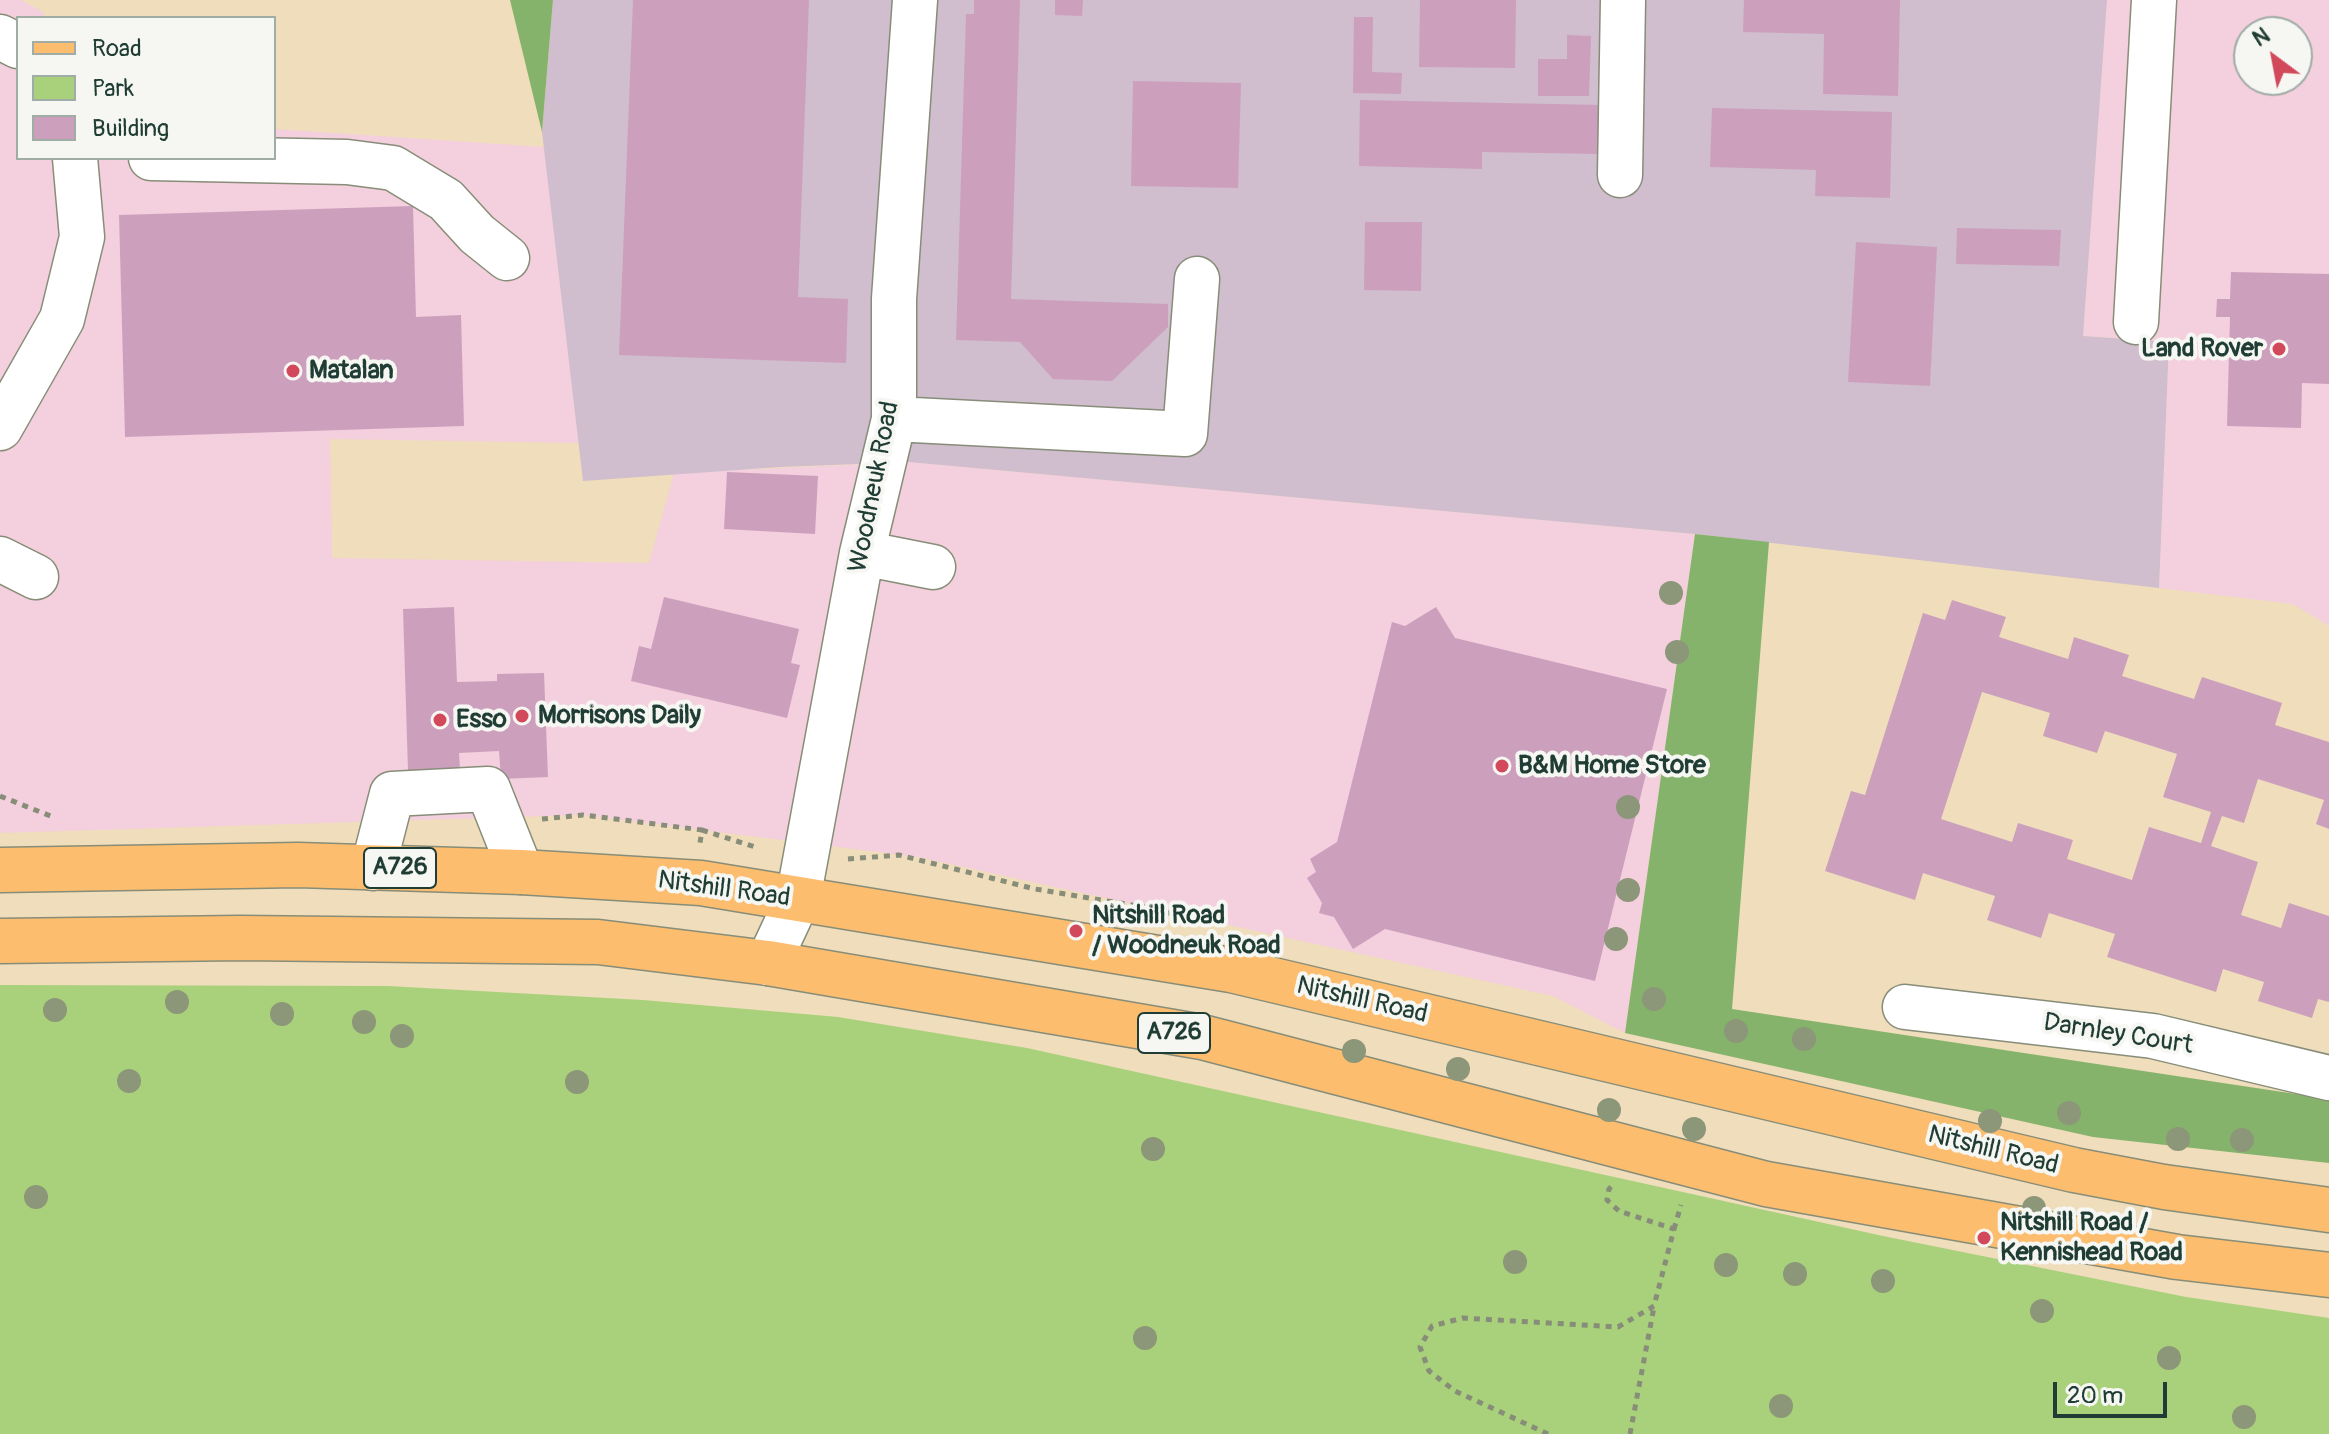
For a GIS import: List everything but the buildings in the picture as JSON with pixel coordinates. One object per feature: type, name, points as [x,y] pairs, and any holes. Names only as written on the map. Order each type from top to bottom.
[{"type":"main road","name":"Nitshill Road","points":[[0,870],[222,865],[521,872],[701,883],[1231,970],[2074,1170],[2220,1196],[2329,1210]]},
{"type":"main road","name":"A726","points":[[0,941],[241,938],[598,942],[768,963],[1202,1037],[1766,1184],[2177,1257],[2329,1275]]},
{"type":"street","name":"Woodneuk Road","points":[[768,963],[798,899],[862,553],[894,419],[894,299],[915,0]]},
{"type":"street","points":[[1620,175],[1623,0]]},
{"type":"street","points":[[2136,322],[2154,0]]},
{"type":"street","points":[[0,428],[62,319],[82,237],[75,160]]},
{"type":"street","points":[[249,160],[347,162],[393,168],[446,200],[477,234],[507,258]]},
{"type":"street","points":[[894,419],[1185,434],[1197,279]]},
{"type":"street","points":[[862,553],[933,567]]},
{"type":"street","points":[[373,868],[392,794],[488,789],[521,872]]},
{"type":"street","name":"Darnley Court","points":[[1905,1007],[2153,1036],[2329,1078]]},
{"type":"path","points":[[0,796],[53,817]]},
{"type":"path","points":[[1630,1434],[1654,1306],[1692,1164]]},
{"type":"path","points":[[1616,1184],[1609,1189],[1607,1200],[1619,1211],[1674,1229]]},
{"type":"path","points":[[1548,1434],[1455,1391],[1429,1371],[1420,1347],[1432,1326],[1463,1318],[1618,1327],[1654,1306]]},
{"type":"shaded area","points":[[0,0],[21,0],[43,12],[44,16],[16,16],[16,160],[276,160],[276,129],[544,147],[579,443],[330,439],[332,558],[649,563],[674,473],[909,462],[1695,534],[1625,1033],[1553,996],[918,857],[582,815],[0,833]]},
{"type":"shaded area","points":[[553,0],[2107,0],[2083,336],[2169,342],[2159,588],[1695,534],[909,462],[780,467],[583,481],[542,132]]},
{"type":"shaded area","points":[[2107,0],[2329,0],[2329,626],[2293,604],[2159,588],[2169,342],[2083,336]]},
{"type":"green space","points":[[510,0],[553,0],[542,132]]},
{"type":"green space","points":[[1695,534],[1769,542],[1732,1009],[2329,1099],[2329,1163],[2093,1137],[1625,1033]]},
{"type":"green space","points":[[0,985],[388,986],[643,1000],[838,1017],[1027,1048],[1883,1236],[2186,1297],[2329,1318],[2329,1434],[0,1434]]},
{"type":"place","name":"Land Rover","points":[[2279,349]]},
{"type":"place","name":"Matalan","points":[[293,371]]},
{"type":"place","name":"Morrisons Daily","points":[[522,716]]},
{"type":"place","name":"Esso","points":[[440,720]]},
{"type":"place","name":"B&M Home Store","points":[[1502,766]]},
{"type":"place","name":"Nitshill Road / Woodneuk Road","points":[[1076,931]]},
{"type":"place","name":"Nitshill Road / Kennishead Road","points":[[1984,1238]]}]
